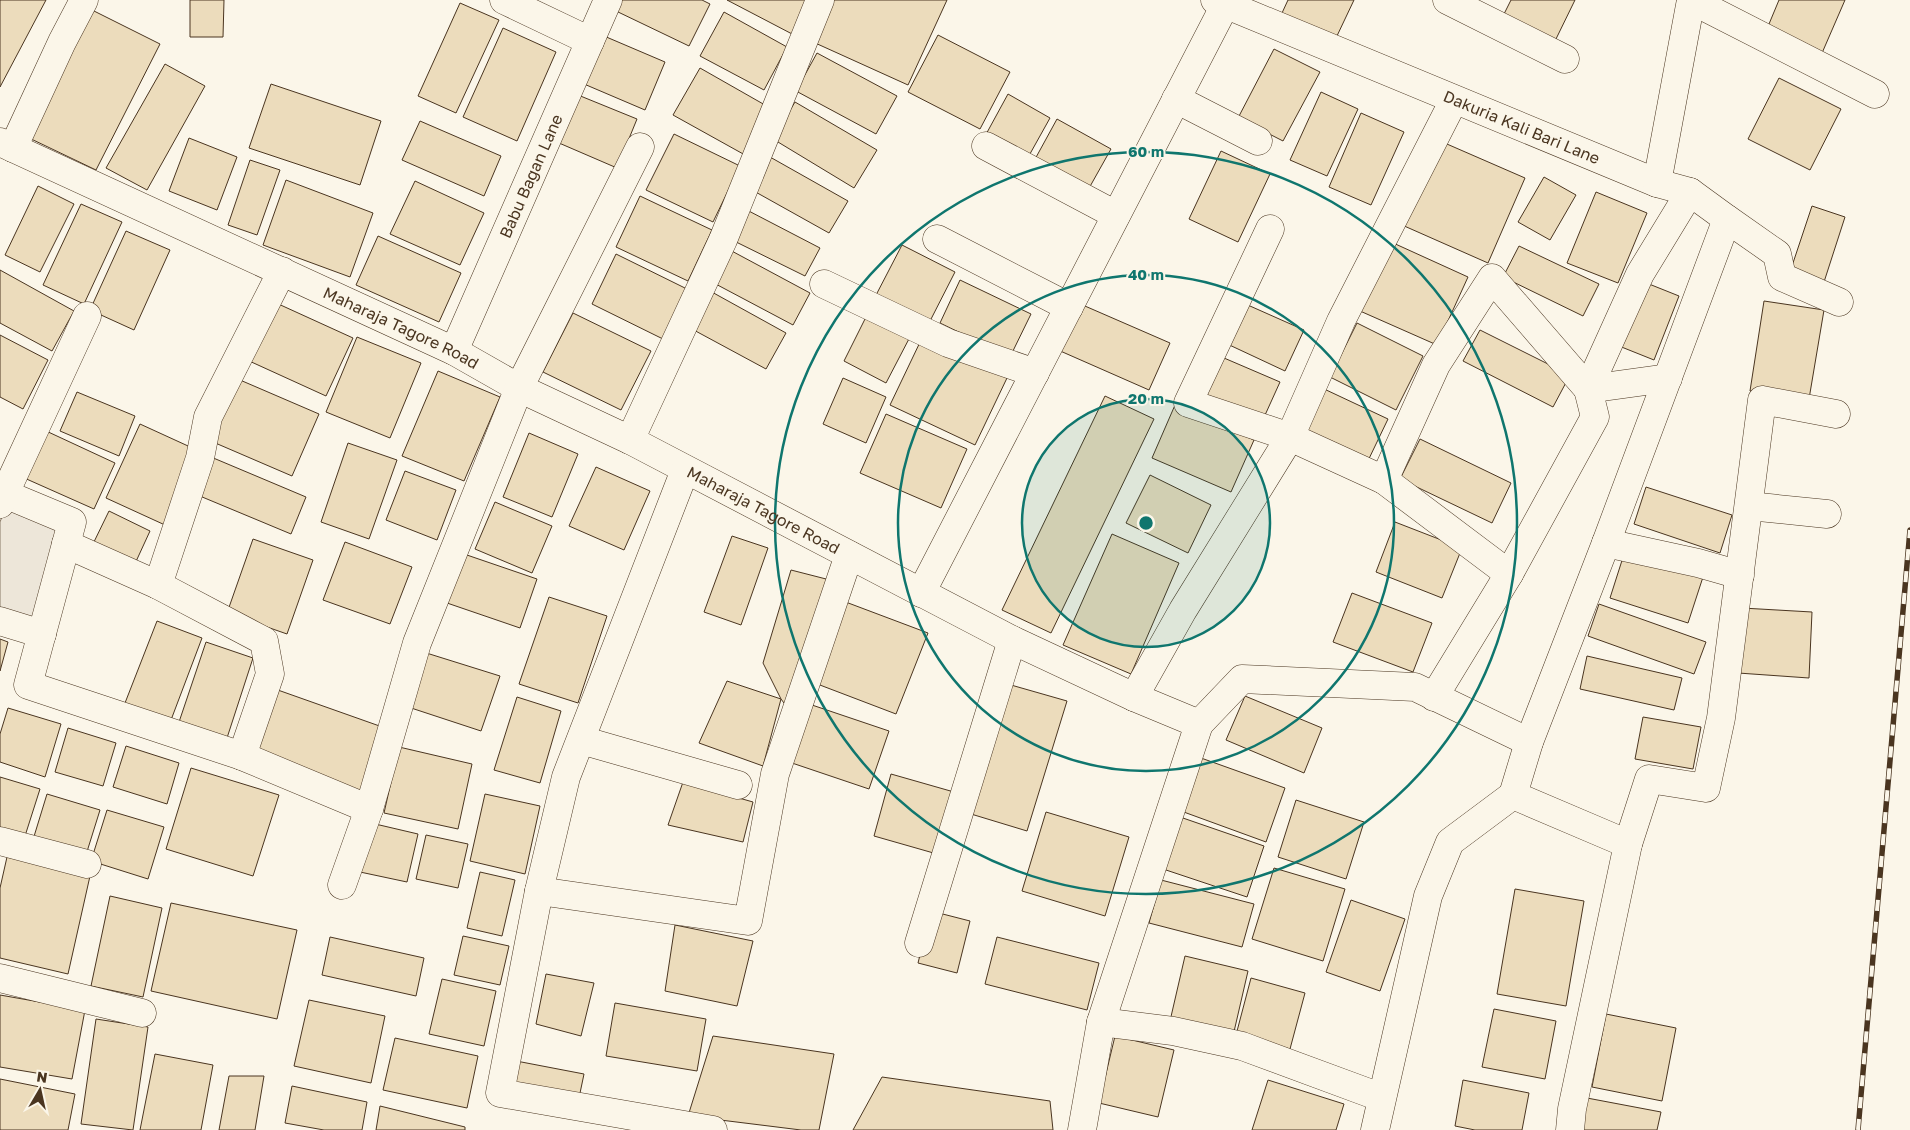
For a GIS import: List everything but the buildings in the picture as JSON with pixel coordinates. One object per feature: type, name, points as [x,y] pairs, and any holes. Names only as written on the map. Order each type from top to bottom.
[{"type":"street","points":[[6,145],[84,0]]},
{"type":"street","points":[[504,0],[590,40]]},
{"type":"street","name":"Babu Bagan Lane","points":[[454,351],[608,0]]},
{"type":"street","points":[[630,440],[723,240],[820,0]]},
{"type":"street","points":[[1447,0],[1566,59]]},
{"type":"street","points":[[1657,183],[1691,0],[1875,94]]},
{"type":"street","points":[[921,592],[1176,99],[1221,2]]},
{"type":"street","name":"Dakuria Kali Bari Lane","points":[[1221,2],[1657,183],[1690,192],[1777,254],[1782,277],[1839,302]]},
{"type":"street","points":[[1176,99],[1258,141]]},
{"type":"street","points":[[1134,697],[1183,610],[1290,436],[1341,321],[1454,100]]},
{"type":"street","name":"Maharaja Tagore Road","points":[[6,145],[454,351],[519,388],[630,440],[1012,640],[1134,697],[1199,724]]},
{"type":"street","points":[[986,146],[1116,215]]},
{"type":"street","points":[[342,885],[369,809],[417,643],[519,388],[640,147]]},
{"type":"street","points":[[1588,389],[1640,274],[1690,192]]},
{"type":"street","points":[[1375,1130],[1380,1097],[1428,896],[1450,842],[1513,795],[1529,742],[1606,543],[1727,218]]},
{"type":"street","points":[[1270,229],[1188,403],[1290,436],[1384,480],[1509,574]]},
{"type":"street","points":[[937,239],[1069,306]]},
{"type":"street","points":[[158,585],[200,458],[208,416],[282,271]]},
{"type":"street","points":[[1384,480],[1436,365],[1492,278],[1588,389],[1595,417],[1509,574],[1434,697]]},
{"type":"street","points":[[824,284],[948,343],[1035,373]]},
{"type":"street","points":[[88,316],[2,497],[72,522],[28,685],[242,756],[369,809]]},
{"type":"street","points":[[1588,389],[1668,378]]},
{"type":"street","points":[[1570,1130],[1572,1109],[1628,844],[1649,779],[1706,788],[1721,718],[1762,400],[1836,414]]},
{"type":"street","points":[[685,470],[566,777],[539,891],[500,1093],[713,1130]]},
{"type":"street","points":[[1749,506],[1827,514]]},
{"type":"street","points":[[1606,543],[1698,563],[1740,575]]},
{"type":"street","points":[[66,544],[158,585],[264,640],[270,674],[242,756]]},
{"type":"street","points":[[539,891],[748,921],[774,774],[849,555]]},
{"type":"street","points":[[0,621],[42,634]]},
{"type":"street","points":[[919,943],[1012,640]]},
{"type":"street","points":[[1082,1130],[1101,1022],[1199,724],[1242,679],[1415,688],[1529,742]]},
{"type":"street","points":[[581,740],[738,785]]},
{"type":"street","points":[[1513,795],[1628,844]]},
{"type":"street","points":[[0,841],[86,864]]},
{"type":"street","points":[[0,978],[142,1013]]},
{"type":"street","points":[[1101,1022],[1173,1031],[1242,1046],[1380,1097]]},
{"type":"shaded area","points":[[8,501],[66,523],[40,625],[0,613],[0,522]]},
{"type":"railway","points":[[1858,1130],[1910,530]]}]
